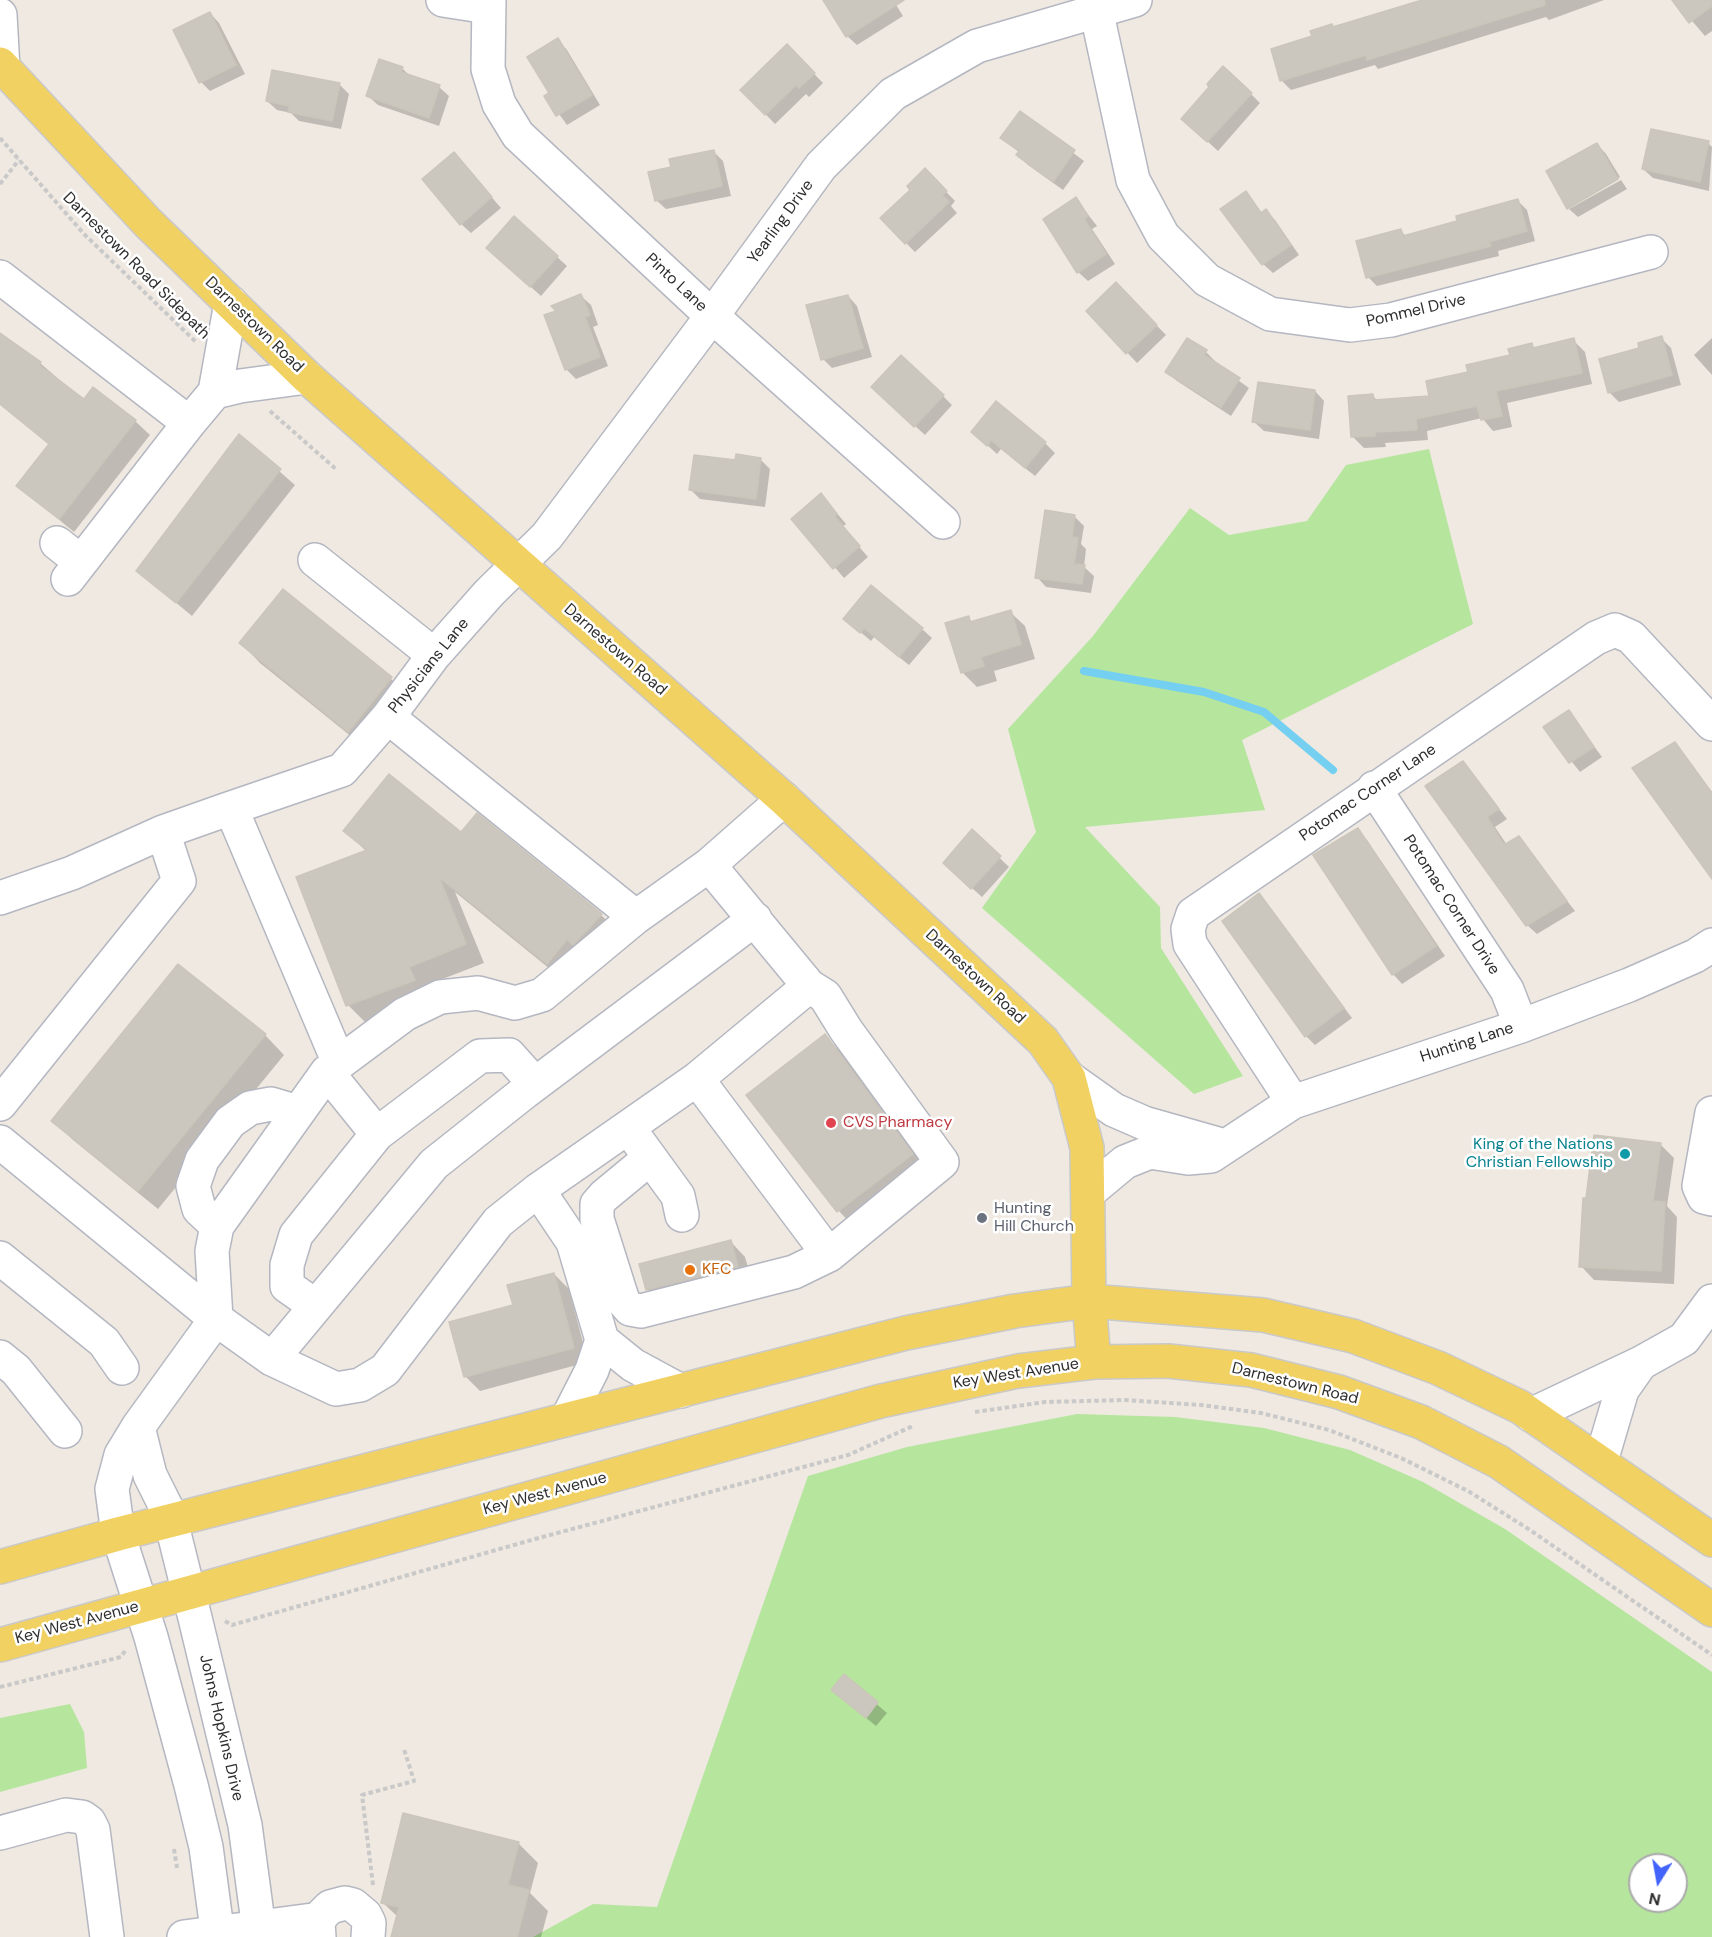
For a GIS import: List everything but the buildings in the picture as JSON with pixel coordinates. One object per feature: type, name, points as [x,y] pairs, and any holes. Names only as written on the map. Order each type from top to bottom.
[{"type":"main road","name":"Darnestown Road","points":[[2,66],[148,223],[307,377],[784,799],[1043,1041],[1069,1078],[1087,1148],[1089,1301],[1094,1362],[1168,1361],[1251,1370],[1339,1392],[1420,1422],[1498,1462],[1712,1610]]},
{"type":"main road","points":[[0,1567],[171,1520],[967,1320],[1089,1301],[1263,1315],[1353,1336],[1438,1368],[1531,1414],[1712,1539]]},
{"type":"main road","name":"Key West Avenue","points":[[0,1645],[140,1606],[192,1607],[881,1401],[1018,1371],[1094,1362]]},
{"type":"street","points":[[443,0],[488,3]]},
{"type":"street","name":"Yearling Drive","points":[[518,564],[547,536],[821,166],[893,94],[977,46],[1095,6],[1135,0]]},
{"type":"street","name":"Pinto Lane","points":[[488,3],[488,69],[499,104],[518,135],[712,316],[943,522]]},
{"type":"street","name":"Pommel Drive","points":[[1095,6],[1133,180],[1163,236],[1207,280],[1270,314],[1350,325],[1391,320],[1651,252]]},
{"type":"street","points":[[0,15],[2,66]]},
{"type":"street","points":[[0,276],[189,423]]},
{"type":"street","points":[[69,561],[215,392],[231,303]]},
{"type":"street","points":[[215,392],[240,386],[307,377]]},
{"type":"street","points":[[315,560],[434,655]]},
{"type":"street","name":"Physicians Lane","points":[[231,807],[342,770],[388,717],[434,655],[518,564]]},
{"type":"street","name":"Potomac Corner Lane","points":[[1293,1102],[1190,944],[1188,929],[1193,914],[1596,638],[1615,630],[1631,637],[1712,724]]},
{"type":"street","points":[[388,717],[636,917]]},
{"type":"street","name":"Potomac Corner Drive","points":[[1374,788],[1507,990],[1521,1026]]},
{"type":"street","points":[[217,1935],[206,1847],[151,1637],[118,1534],[112,1489],[121,1455],[138,1426],[216,1319],[212,1251],[217,1226],[333,1067],[405,1014],[440,997],[478,993],[515,1003],[542,995],[636,917],[709,865],[784,799]]},
{"type":"street","points":[[0,898],[72,873],[163,832],[231,807],[333,1067],[377,1134]]},
{"type":"street","points":[[0,1104],[179,881],[163,832]]},
{"type":"street","points":[[650,1158],[597,1204],[600,1229],[623,1301],[630,1309],[641,1311],[794,1272],[829,1255],[942,1162],[846,1030],[825,996],[809,986],[709,865]]},
{"type":"street","points":[[272,1359],[314,1305],[434,1164],[535,1084],[755,919]]},
{"type":"street","name":"Hunting Lane","points":[[1089,1192],[1125,1162],[1150,1152],[1188,1158],[1211,1156],[1293,1102],[1521,1026],[1629,985],[1695,956],[1712,945]]},
{"type":"street","points":[[0,1142],[216,1319],[272,1359],[336,1389],[360,1385],[385,1370],[498,1222],[538,1190],[697,1079],[809,986]]},
{"type":"street","points":[[314,1305],[287,1286],[287,1265],[296,1235],[377,1134],[480,1056],[509,1055],[535,1084]]},
{"type":"street","points":[[1069,1078],[1114,1110],[1144,1123],[1226,1146]]},
{"type":"street","points":[[697,1079],[829,1255]]},
{"type":"street","points":[[217,1226],[200,1209],[194,1186],[202,1160],[230,1122],[250,1108],[271,1104],[298,1112]]},
{"type":"street","points":[[1712,1113],[1699,1186],[1704,1197],[1712,1199]]},
{"type":"street","points":[[629,1126],[678,1196],[682,1215]]},
{"type":"street","points":[[538,1190],[573,1242],[603,1340],[633,1365],[681,1391]]},
{"type":"street","points":[[0,1258],[104,1342],[122,1368]]},
{"type":"street","points":[[1531,1414],[1641,1363],[1684,1339],[1712,1301]]},
{"type":"street","points":[[567,1419],[592,1370],[603,1340]]},
{"type":"street","points":[[0,1357],[16,1370],[65,1431]]},
{"type":"street","points":[[1601,1461],[1622,1390],[1641,1363]]},
{"type":"street","name":"Johns Hopkins Drive","points":[[138,1426],[150,1475],[171,1520],[192,1607],[244,1825],[259,1932]]},
{"type":"street","points":[[0,1833],[66,1815],[82,1817],[89,1822],[93,1830],[107,1937]]},
{"type":"street","points":[[184,1937],[320,1928],[326,1910],[337,1904],[353,1905],[365,1916],[369,1923],[368,1937]]},
{"type":"path","name":"Darnestown Road Sidepath","points":[[0,138],[84,234],[201,347]]},
{"type":"path","points":[[0,184],[19,160]]},
{"type":"path","points":[[261,403],[337,470]]},
{"type":"path","points":[[974,1412],[1045,1402],[1125,1400],[1201,1405],[1261,1413],[1329,1430],[1401,1458],[1468,1491],[1530,1530],[1712,1655]]},
{"type":"path","points":[[192,1607],[232,1625],[535,1539],[849,1455],[921,1423]]},
{"type":"path","points":[[0,1687],[121,1657],[130,1643],[151,1637]]},
{"type":"path","points":[[368,1892],[374,1883],[362,1795],[414,1781],[404,1749]]},
{"type":"green space","points":[[1429,449],[1473,624],[1242,740],[1265,810],[1085,827],[1160,907],[1161,948],[1243,1076],[1194,1094],[982,908],[1036,832],[1008,729],[1093,636],[1190,508],[1229,535],[1307,521],[1346,465]]},
{"type":"green space","points":[[1077,1414],[1175,1417],[1264,1428],[1350,1450],[1423,1482],[1505,1529],[1712,1672],[1712,1937],[533,1937],[593,1904],[657,1907],[808,1476],[907,1447]]},
{"type":"green space","points":[[70,1704],[84,1732],[87,1768],[0,1792],[0,1718]]},
{"type":"waterway","points":[[1084,671],[1204,692],[1264,712],[1333,770]]},
{"type":"place","name":"CVS Pharmacy","points":[[831,1123]]},
{"type":"place","name":"King of the Nations Christian Fellowship","points":[[1625,1154]]},
{"type":"place","name":"Hunting Hill Church","points":[[982,1218]]},
{"type":"place","name":"KFC","points":[[690,1270]]}]
